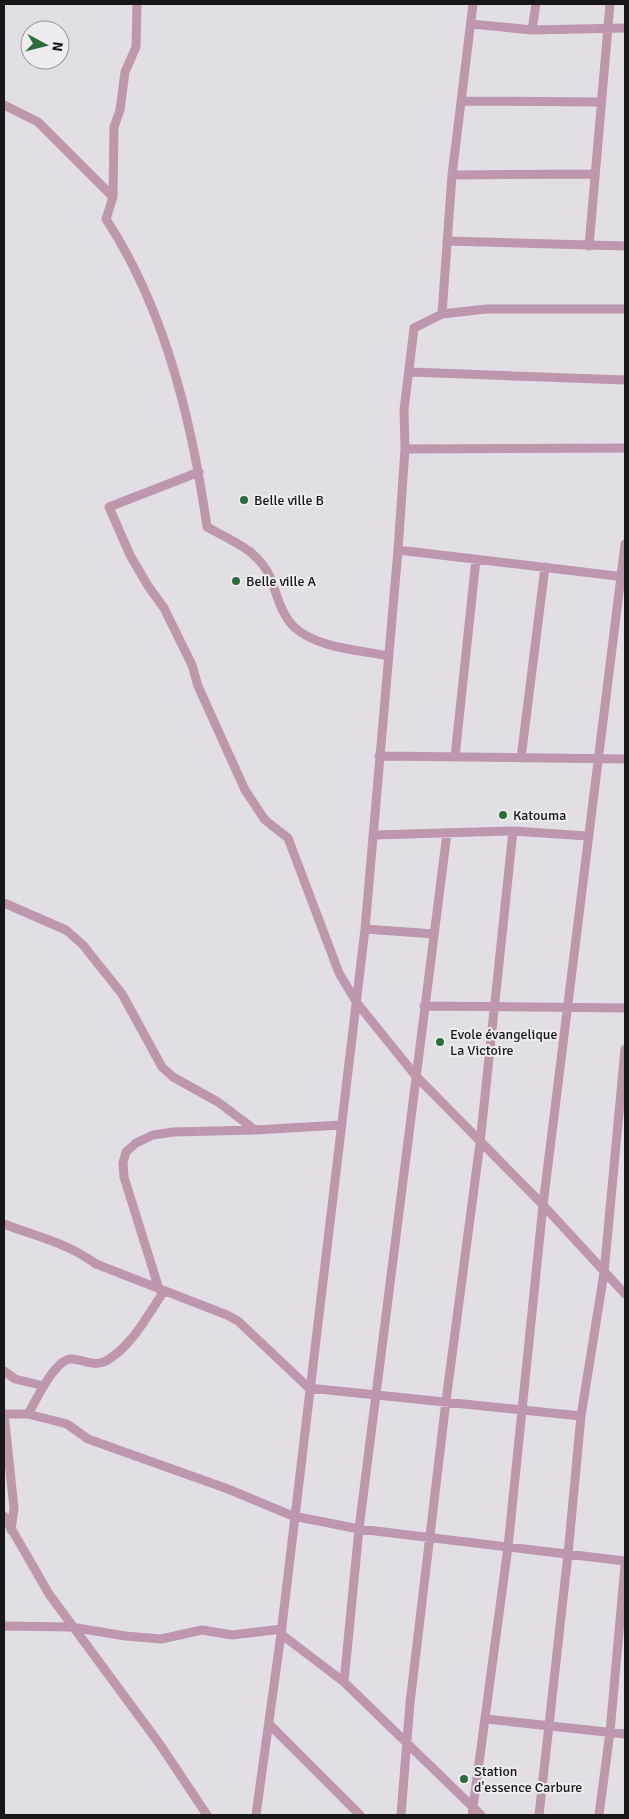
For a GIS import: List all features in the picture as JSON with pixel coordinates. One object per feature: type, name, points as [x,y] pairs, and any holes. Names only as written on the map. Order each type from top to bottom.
[{"type":"street","points":[[137,4],[136,47],[125,72],[120,110],[114,127],[113,197],[106,219],[128,251],[168,351],[191,432],[207,527],[231,539],[260,560],[270,577],[286,617],[294,627],[313,639],[388,656]]},
{"type":"street","points":[[442,314],[452,175],[463,101],[473,4]]},
{"type":"street","points":[[532,30],[536,4]]},
{"type":"street","points":[[589,246],[606,28],[610,4]]},
{"type":"street","points":[[471,24],[532,30],[625,28]]},
{"type":"street","points":[[463,101],[600,102]]},
{"type":"street","points":[[4,105],[38,122],[113,197]]},
{"type":"street","points":[[452,175],[594,174]]},
{"type":"street","points":[[447,241],[625,246]]},
{"type":"street","points":[[258,1814],[365,929],[398,550],[405,449],[404,410],[414,328],[442,314],[486,310],[625,309]]},
{"type":"street","points":[[410,372],[625,380]]},
{"type":"street","points":[[405,449],[625,448]]},
{"type":"street","points":[[199,472],[109,507],[130,555],[148,586],[164,608],[192,665],[198,686],[245,790],[265,820],[288,838],[339,974],[357,1003],[415,1075],[543,1205],[625,1294]]},
{"type":"street","points":[[472,1811],[508,1547],[520,1411],[543,1205],[597,759],[623,577],[625,544]]},
{"type":"street","points":[[398,550],[623,577]]},
{"type":"street","points":[[455,757],[476,560]]},
{"type":"street","points":[[521,758],[545,568]]},
{"type":"street","points":[[379,756],[625,759]]},
{"type":"street","points":[[374,835],[513,831],[588,836]]},
{"type":"street","points":[[401,1815],[410,1703],[446,1401],[480,1142],[513,831]]},
{"type":"street","points":[[344,1682],[360,1529],[378,1395],[415,1075],[447,834]]},
{"type":"street","points":[[4,903],[66,930],[83,945],[122,994],[162,1067],[173,1077],[218,1102],[255,1130]]},
{"type":"street","points":[[365,929],[434,934]]},
{"type":"street","points":[[424,1006],[625,1008]]},
{"type":"street","points":[[539,1815],[568,1554],[581,1416],[604,1273],[625,1049]]},
{"type":"street","points":[[161,1290],[124,1177],[126,1152],[136,1143],[153,1135],[174,1132],[342,1125]]},
{"type":"street","points":[[4,1224],[78,1250],[96,1264],[217,1310],[238,1321],[309,1388],[581,1416]]},
{"type":"street","points":[[28,1414],[44,1386],[65,1360],[72,1359],[95,1364],[103,1362],[121,1351],[161,1290]]},
{"type":"street","points":[[4,1371],[15,1379],[44,1386]]},
{"type":"street","points":[[11,1530],[14,1508],[4,1414],[28,1414],[67,1424],[88,1439],[228,1489],[294,1516],[360,1529],[568,1554],[625,1563],[610,1732],[599,1815]]},
{"type":"street","points":[[4,1516],[49,1594],[71,1627],[161,1746],[207,1815]]},
{"type":"street","points":[[4,1626],[71,1627],[161,1639],[202,1630],[232,1636],[281,1632],[344,1682],[472,1811],[481,1815]]},
{"type":"street","points":[[486,1719],[625,1734]]},
{"type":"street","points":[[270,1725],[360,1815]]},
{"type":"place","name":"Belle ville B","points":[[244,500]]},
{"type":"place","name":"Belle ville A","points":[[236,581]]},
{"type":"place","name":"Katouma","points":[[503,815]]},
{"type":"place","name":"Evole évangelique La Victoire","points":[[440,1042]]},
{"type":"place","name":"Station d'essence Carbure","points":[[464,1779]]}]
